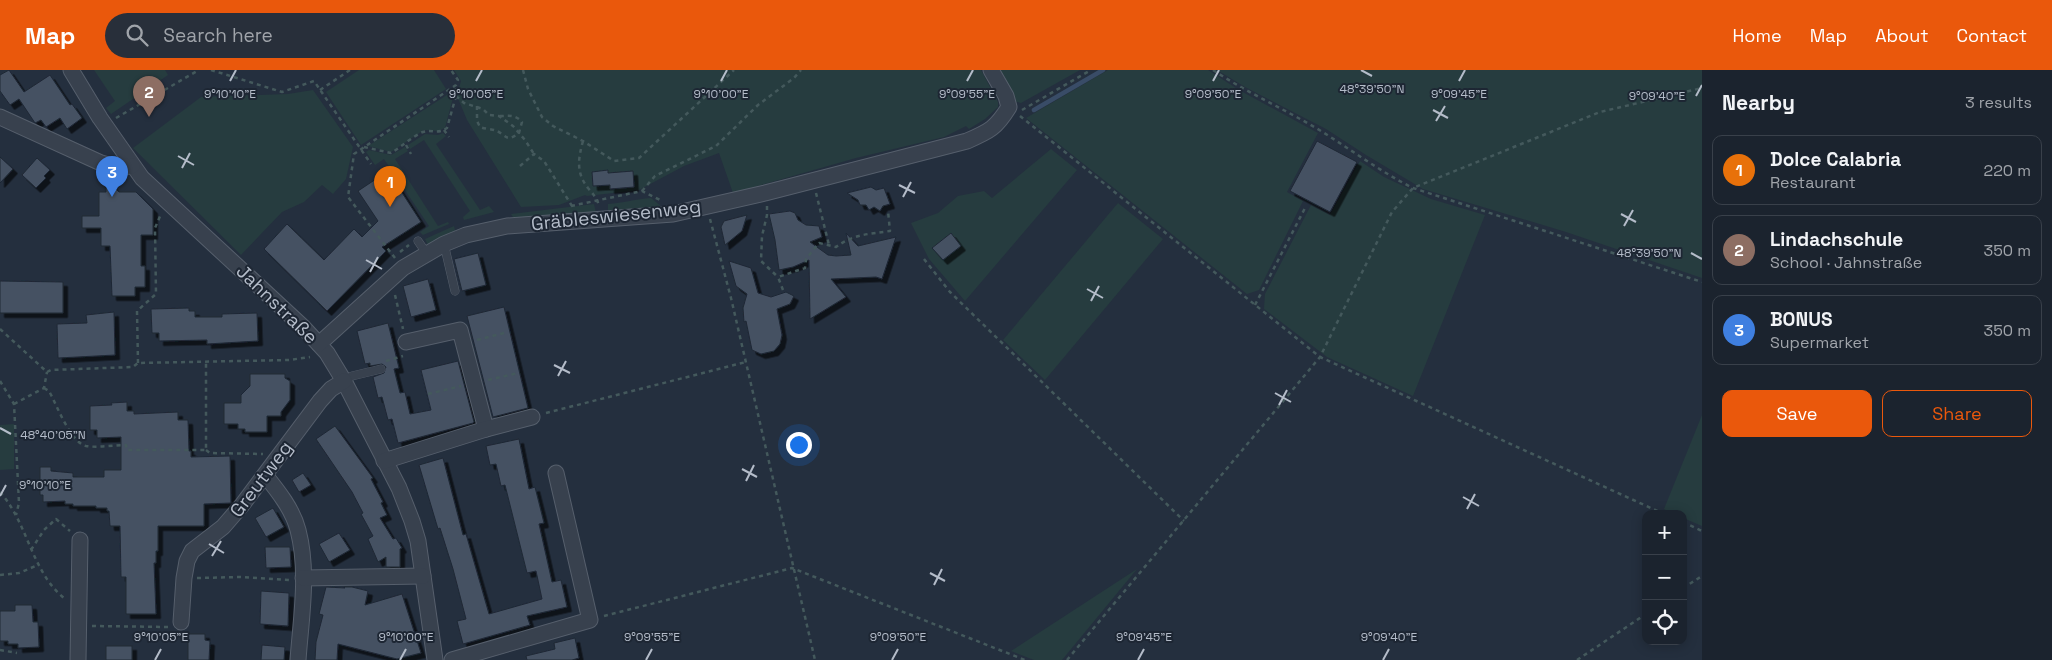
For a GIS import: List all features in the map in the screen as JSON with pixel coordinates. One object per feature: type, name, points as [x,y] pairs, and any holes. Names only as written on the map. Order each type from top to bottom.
[{"type":"street","name":"Jahnstraße","points":[[71,70],[132,166],[168,203],[237,265],[323,349],[344,381],[399,488],[412,521],[418,541],[435,660]]},
{"type":"street","name":"Gräbleswiesenweg","points":[[323,349],[391,278],[399,262],[427,254],[444,244],[466,235],[507,226],[673,214],[765,193],[967,140],[983,134],[998,125],[1009,107],[1006,96],[991,70]]},
{"type":"street","points":[[0,117],[101,163],[115,167],[132,166]]},
{"type":"street","points":[[406,342],[460,330],[486,429]]},
{"type":"street","name":"Greutweg","points":[[181,622],[184,578],[187,561],[192,551],[223,527],[265,475],[320,401],[331,389],[344,381]]},
{"type":"street","points":[[384,461],[486,429],[532,417]]},
{"type":"street","points":[[452,660],[590,620],[556,474]]},
{"type":"street","points":[[265,475],[280,494],[298,529],[303,559],[298,660]]},
{"type":"street","points":[[78,660],[80,540]]},
{"type":"street","points":[[303,578],[422,576]]},
{"type":"lane","points":[[418,241],[427,254]]},
{"type":"lane","points":[[444,244],[455,291]]},
{"type":"lane","points":[[344,381],[352,376],[382,365]]},
{"type":"path","points":[[100,118],[108,113],[112,120],[199,70]]},
{"type":"path","points":[[211,70],[282,92],[314,81],[371,164]]},
{"type":"path","points":[[320,90],[350,70]]},
{"type":"path","points":[[364,147],[391,153],[424,132],[437,133],[447,128],[456,96],[458,80],[451,70]]},
{"type":"path","points":[[524,70],[528,89],[542,117],[553,126],[583,141],[614,161],[638,158],[734,70]]},
{"type":"path","points":[[642,192],[655,176],[716,146],[758,105],[794,78],[801,70]]},
{"type":"path","points":[[1092,70],[1016,113],[1320,357],[1655,510]]},
{"type":"path","points":[[1213,70],[1239,88],[1304,121],[1385,174],[1413,188],[1702,282]]},
{"type":"path","points":[[399,262],[348,197],[354,154],[456,85]]},
{"type":"path","points":[[1067,660],[1320,357],[1392,212],[1413,188],[1600,112],[1702,88]]},
{"type":"path","points":[[456,96],[464,103],[477,106],[489,114],[518,117],[522,122],[520,133],[509,138],[495,130],[480,127],[477,121],[477,106]]},
{"type":"path","points":[[499,116],[520,133],[534,154],[544,161],[572,206]]},
{"type":"path","points":[[444,130],[449,137]]},
{"type":"path","points":[[583,141],[578,168],[584,183],[598,200],[601,219]]},
{"type":"path","points":[[405,144],[411,154]]},
{"type":"path","points":[[520,166],[534,154]]},
{"type":"path","points":[[813,180],[829,245]]},
{"type":"path","points":[[765,193],[767,215],[762,236],[761,261],[778,276],[783,290]]},
{"type":"path","points":[[138,363],[137,311],[156,294],[155,228],[168,203]]},
{"type":"path","points":[[706,207],[746,362],[792,568],[815,660]]},
{"type":"path","points":[[1255,306],[1304,208]]},
{"type":"path","points":[[778,276],[805,268],[806,259],[819,243],[836,247],[846,239],[857,235],[890,231],[888,211]]},
{"type":"path","points":[[399,262],[405,247],[418,241]]},
{"type":"path","points":[[924,258],[950,292],[1184,521]]},
{"type":"path","points":[[382,365],[409,355],[391,278]]},
{"type":"path","points":[[0,329],[46,372]]},
{"type":"path","points":[[464,343],[508,332]]},
{"type":"path","points":[[46,372],[52,370],[133,367],[138,363],[206,360],[289,360],[323,349]]},
{"type":"path","points":[[206,360],[206,450]]},
{"type":"path","points":[[532,417],[746,362]]},
{"type":"path","points":[[44,388],[46,372]]},
{"type":"path","points":[[0,381],[14,404],[18,503],[16,515]]},
{"type":"path","points":[[44,388],[49,391],[70,434],[77,442],[86,446],[126,445],[127,450],[206,450],[210,453],[279,455]]},
{"type":"path","points":[[14,404],[44,388]]},
{"type":"path","points":[[0,492],[16,515],[38,565],[54,590],[64,598],[78,600]]},
{"type":"path","points":[[31,550],[44,530],[56,519],[80,540]]},
{"type":"path","points":[[1687,524],[1702,531]]},
{"type":"path","points":[[0,576],[19,573],[38,565]]},
{"type":"path","points":[[590,620],[792,568],[1025,660]]},
{"type":"path","points":[[1687,585],[1702,576]]},
{"type":"path","points":[[184,578],[240,577],[290,580],[303,578]]},
{"type":"path","points":[[1577,660],[1642,617]]},
{"type":"path","points":[[78,626],[176,627],[181,622]]},
{"type":"path","points":[[0,650],[17,653]]},
{"type":"green space","points":[[94,70],[165,70],[168,75],[111,114],[106,108],[115,101]]},
{"type":"green space","points":[[359,70],[434,70],[446,89],[361,145],[326,92]]},
{"type":"green space","points":[[454,70],[981,70],[998,102],[998,107],[985,119],[969,129],[966,126],[944,137],[856,158],[733,193],[719,153],[684,166],[639,190],[585,195],[559,205],[521,207],[467,120],[457,96],[461,81]]},
{"type":"green space","points":[[998,70],[1080,70],[1021,103],[1014,101]]},
{"type":"green space","points":[[1108,70],[1208,70],[1239,90],[1318,133],[1287,192],[1303,201],[1259,290],[1247,294],[1026,118]]},
{"type":"green space","points":[[1217,70],[1702,70],[1702,278],[1566,232],[1423,189],[1326,129],[1245,87]]},
{"type":"green space","points":[[313,90],[353,147],[346,179],[333,194],[322,185],[304,202],[282,212],[241,255],[133,148],[201,97],[288,94]]},
{"type":"green space","points":[[453,91],[454,94],[445,128],[438,131],[424,130],[391,152],[368,146]]},
{"type":"green space","points":[[443,133],[446,136],[436,144],[480,210],[489,206],[494,212],[464,220],[463,217],[470,211],[424,140],[410,149],[408,145],[425,134],[438,135]]},
{"type":"green space","points":[[405,147],[408,151],[395,159],[438,226],[448,222],[449,224],[423,235],[420,232],[429,226],[384,159],[375,165],[366,152],[369,150],[391,155]]},
{"type":"green space","points":[[1051,149],[1077,170],[965,301],[929,259],[911,223],[938,213],[958,196],[984,191],[992,198]]},
{"type":"green space","points":[[1360,161],[1384,177],[1431,199],[1485,215],[1413,396],[1327,357],[1264,309],[1265,294],[1311,205],[1330,215]]},
{"type":"green space","points":[[651,198],[662,207],[608,212],[608,204]]},
{"type":"green space","points":[[1118,203],[1163,239],[1045,380],[1003,340]]},
{"type":"green space","points":[[594,204],[596,213],[516,222],[511,214]]},
{"type":"green space","points":[[454,226],[456,234],[428,245],[425,239]]},
{"type":"green space","points":[[1702,415],[1702,526],[1687,520],[1687,510],[1664,509]]},
{"type":"green space","points":[[14,424],[14,469],[0,470],[0,425]]},
{"type":"green space","points":[[1137,569],[1062,660],[1034,660],[1011,651]]},
{"type":"building","points":[[9,70],[24,92],[50,75],[70,105],[72,104],[82,118],[67,129],[60,118],[46,127],[41,120],[35,123],[19,99],[10,105],[0,91],[0,75]]},
{"type":"building","points":[[1317,141],[1357,162],[1330,212],[1290,191]]},
{"type":"building","points":[[0,157],[13,169],[0,183]]},
{"type":"building","points":[[37,158],[50,170],[44,176],[46,178],[36,188],[22,175]]},
{"type":"building","points":[[608,170],[608,173],[633,171],[634,187],[610,189],[610,185],[593,186],[592,172]]},
{"type":"building","points":[[388,171],[421,222],[382,247],[386,251],[327,311],[264,249],[287,224],[324,260],[354,229],[362,237],[378,221],[358,191]]},
{"type":"building","points":[[106,179],[119,192],[136,192],[153,209],[153,235],[141,235],[141,266],[145,266],[145,287],[135,287],[135,296],[112,296],[110,246],[101,246],[101,228],[82,228],[82,216],[99,216],[99,192],[106,192]]},
{"type":"building","points":[[871,187],[876,190],[884,188],[890,204],[883,206],[880,211],[874,207],[869,210],[866,205],[860,205],[858,200],[847,193]]},
{"type":"building","points":[[790,211],[795,213],[798,220],[806,225],[819,226],[822,237],[810,242],[828,255],[851,255],[846,233],[858,246],[896,237],[882,279],[876,277],[831,279],[846,297],[810,319],[809,260],[793,267],[779,270],[769,214]]},
{"type":"building","points":[[747,215],[742,231],[725,245],[721,227],[724,221]]},
{"type":"building","points":[[951,233],[961,246],[943,260],[932,248]]},
{"type":"building","points":[[478,253],[486,285],[462,291],[454,259]]},
{"type":"building","points":[[729,261],[751,268],[758,293],[771,297],[786,292],[794,296],[790,304],[777,309],[782,335],[780,344],[774,351],[761,354],[752,350],[746,321],[744,322],[743,308],[747,294],[736,286]]},
{"type":"building","points":[[428,279],[436,310],[411,317],[403,286]]},
{"type":"building","points":[[0,281],[63,282],[63,313],[0,313]]},
{"type":"building","points":[[504,307],[528,408],[493,417],[467,316]]},
{"type":"building","points":[[189,308],[189,311],[195,311],[195,317],[222,317],[222,314],[257,313],[258,341],[207,344],[207,340],[159,341],[159,333],[152,333],[151,309]]},
{"type":"building","points":[[114,312],[115,355],[58,358],[57,324],[87,323],[86,315]]},
{"type":"building","points":[[388,323],[399,368],[394,369],[400,393],[405,392],[410,414],[431,410],[421,370],[458,361],[473,423],[398,443],[392,419],[388,420],[382,397],[378,398],[373,377],[384,373],[386,367],[382,364],[370,366],[370,363],[365,364],[357,331]]},
{"type":"building","points":[[250,374],[285,374],[285,378],[290,381],[290,400],[281,412],[281,416],[267,416],[267,432],[245,432],[245,429],[238,429],[238,424],[224,424],[224,403],[241,403],[241,395],[250,386]]},
{"type":"building","points":[[127,402],[127,411],[134,411],[134,414],[178,412],[178,420],[188,420],[189,451],[191,451],[191,457],[230,456],[231,503],[204,504],[204,526],[158,526],[158,551],[156,551],[156,563],[154,563],[156,614],[126,614],[126,577],[121,577],[120,526],[110,526],[107,508],[73,506],[73,504],[65,504],[65,501],[43,502],[43,495],[40,495],[40,467],[51,467],[51,471],[73,473],[73,477],[104,477],[104,470],[121,470],[121,437],[97,438],[97,430],[90,430],[90,406]]},
{"type":"building","points":[[335,426],[373,478],[371,479],[383,502],[381,503],[387,515],[380,518],[393,539],[396,538],[402,548],[400,549],[400,567],[386,567],[386,557],[378,562],[368,539],[373,536],[361,514],[363,513],[352,492],[316,439]]},
{"type":"building","points":[[519,439],[529,489],[535,487],[544,523],[539,524],[552,582],[561,580],[567,607],[527,616],[530,625],[463,644],[457,621],[466,619],[453,569],[440,528],[438,529],[419,465],[443,458],[463,535],[466,534],[489,614],[542,599],[536,571],[527,573],[505,485],[501,486],[496,464],[490,465],[486,446]]},
{"type":"building","points":[[303,473],[311,485],[299,492],[292,480]]},
{"type":"building","points":[[273,508],[284,527],[266,537],[255,518]]},
{"type":"building","points":[[339,533],[350,550],[329,562],[319,544]]},
{"type":"building","points":[[265,547],[290,547],[291,567],[266,568]]},
{"type":"building","points":[[326,587],[352,587],[368,591],[365,605],[402,594],[421,653],[397,659],[338,644],[337,660],[315,660],[316,642],[323,615],[319,614]]},
{"type":"building","points":[[261,591],[289,593],[288,626],[260,624]]},
{"type":"building","points":[[15,605],[32,605],[33,622],[38,622],[39,647],[18,648],[18,644],[8,644],[8,641],[0,641],[0,611],[15,611]]},
{"type":"building","points":[[188,634],[205,634],[205,640],[210,641],[209,660],[188,660]]},
{"type":"building","points":[[575,638],[579,658],[572,660],[527,660],[526,656],[555,649],[554,643]]},
{"type":"building","points":[[262,645],[285,647],[284,660],[261,660]]},
{"type":"building","points":[[106,646],[132,646],[132,660],[106,660]]},
{"type":"waterway","points":[[1034,110],[1103,70]]},
{"type":"place","name":"Lindachschule","points":[[149,117]]},
{"type":"place","name":"BONUS","points":[[112,197]]},
{"type":"place","name":"Dolce Calabria","points":[[390,207]]}]
